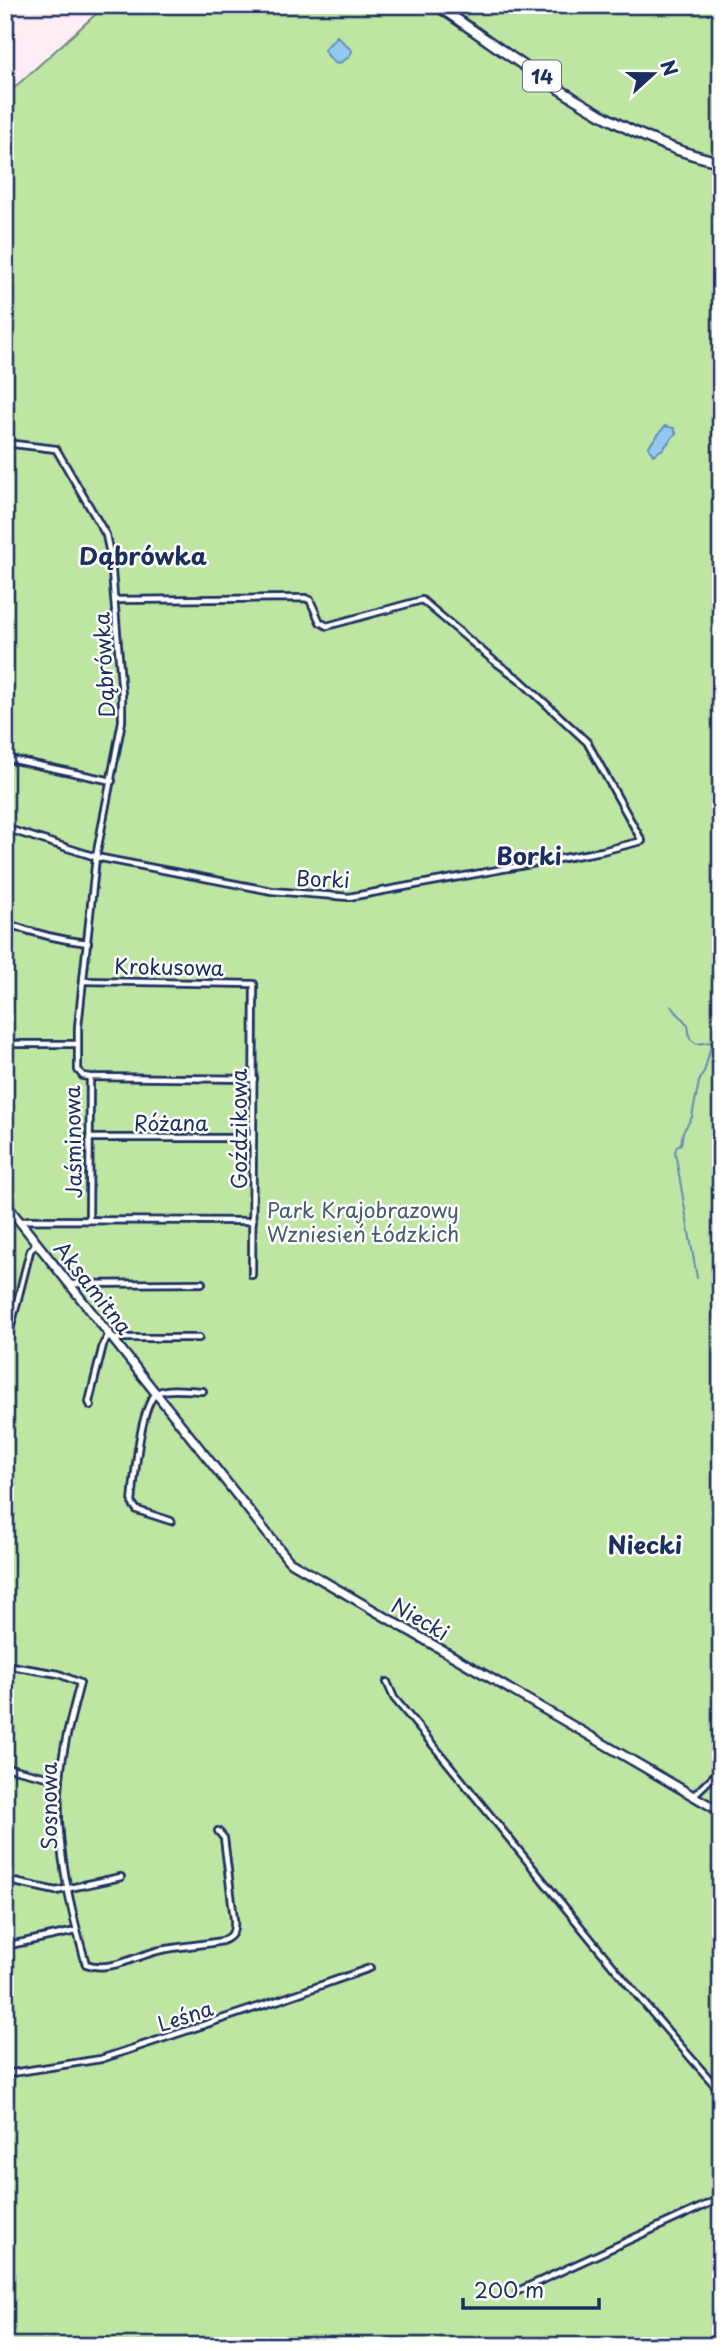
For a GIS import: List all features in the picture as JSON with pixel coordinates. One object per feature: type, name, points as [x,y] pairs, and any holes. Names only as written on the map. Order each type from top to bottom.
[{"type":"main road","name":"14","points":[[436,5],[618,125],[663,146],[721,162]]},
{"type":"street","name":"Dąbrówka","points":[[5,443],[55,449],[106,536],[111,559],[122,721],[96,857],[88,943]]},
{"type":"street","name":"Borki","points":[[5,828],[96,857],[272,891],[349,897],[602,851],[642,841],[587,742],[519,679],[422,600],[327,626],[320,622],[310,600],[305,598],[115,600]]},
{"type":"street","points":[[5,758],[112,780]]},
{"type":"street","points":[[5,923],[42,935],[88,943]]},
{"type":"street","name":"Jaśminowa","points":[[88,943],[78,1070],[83,1076],[90,1077],[89,1220]]},
{"type":"street","name":"Krokusowa","points":[[85,981],[254,984]]},
{"type":"street","name":"Goździkowa","points":[[252,1275],[254,984]]},
{"type":"street","points":[[5,1044],[78,1044]]},
{"type":"street","points":[[90,1077],[254,1079]]},
{"type":"street","name":"Różana","points":[[90,1138],[253,1138]]},
{"type":"street","name":"Aksamitna","points":[[5,1203],[156,1393]]},
{"type":"street","points":[[20,1222],[253,1221]]},
{"type":"street","points":[[5,1350],[30,1251],[37,1243]]},
{"type":"street","points":[[70,1285],[202,1283]]},
{"type":"street","points":[[91,1406],[89,1402],[103,1345],[111,1337],[199,1338]]},
{"type":"street","points":[[171,1521],[137,1510],[132,1503],[140,1438],[149,1401],[156,1393],[164,1391],[203,1391]]},
{"type":"street","name":"Niecki","points":[[156,1393],[289,1561],[721,1812]]},
{"type":"street","name":"Sosnowa","points":[[5,1665],[59,1675],[80,1683],[66,1739],[60,1780],[62,1848],[76,1931],[86,1964],[96,1968],[118,1964],[157,1951],[222,1941],[230,1937],[234,1931],[234,1919],[225,1844],[218,1831]]},
{"type":"street","points":[[387,1682],[394,1698],[503,1828],[552,1894],[668,2034],[721,2092]]},
{"type":"street","points":[[5,1767],[60,1780]]},
{"type":"street","points":[[693,1796],[721,1769]]},
{"type":"street","points":[[5,1880],[56,1891],[121,1877]]},
{"type":"street","points":[[5,1946],[76,1931]]},
{"type":"street","name":"Leśna","points":[[5,2074],[100,2059],[370,1968]]},
{"type":"street","points":[[518,2291],[721,2198]]},
{"type":"green space","name":"Park Krajobrazowy Wzniesień Łódzkich","points":[[106,5],[721,5],[721,2346],[5,2346],[5,96]]},
{"type":"water","points":[[337,36],[352,51],[349,57],[338,64],[333,62],[324,50]]},
{"type":"water","points":[[665,426],[674,428],[676,433],[663,449],[653,455],[648,447]]},
{"type":"waterway","points":[[671,1006],[688,1025],[690,1039],[697,1044],[711,1042],[721,1045]]},
{"type":"waterway","points":[[697,1278],[675,1152],[692,1117],[699,1082],[714,1043]]},
{"type":"district","name":"Dąbrówka","points":[[143,555]]},
{"type":"district","name":"Borki","points":[[529,855]]},
{"type":"district","name":"Niecki","points":[[645,1544]]}]
